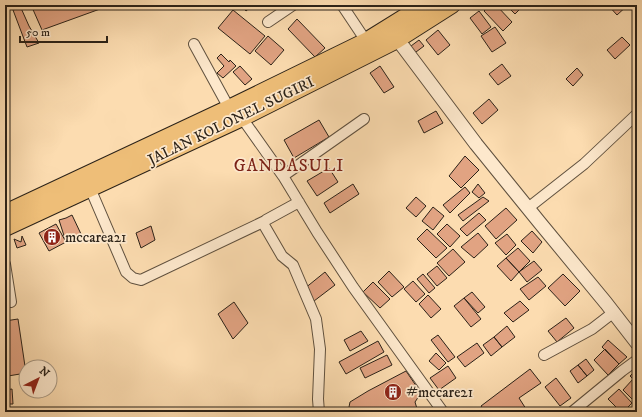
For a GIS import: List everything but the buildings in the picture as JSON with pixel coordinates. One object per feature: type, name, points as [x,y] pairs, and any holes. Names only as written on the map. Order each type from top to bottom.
[{"type":"main road","name":"JALAN KOLONEL SUGIRI","points":[[5,228],[90,188],[217,122],[242,118],[393,34],[452,5]]},
{"type":"main road","points":[[5,213],[217,122],[228,108],[366,41],[393,34],[422,6]]},
{"type":"street","points":[[268,22],[293,5]]},
{"type":"street","points":[[342,5],[366,41]]},
{"type":"street","points":[[393,34],[472,138],[614,312],[637,343]]},
{"type":"street","points":[[194,44],[228,108]]},
{"type":"street","points":[[528,208],[584,164],[637,114]]},
{"type":"street","points":[[242,118],[283,176],[356,291],[439,411]]},
{"type":"street","points":[[283,176],[364,119]]},
{"type":"street","points":[[90,188],[126,272],[133,278],[141,280],[264,221],[299,202]]},
{"type":"street","points":[[264,221],[264,225],[282,256],[293,265],[316,318],[320,349],[319,412]]},
{"type":"street","points":[[5,264],[11,302]]},
{"type":"street","points":[[544,355],[592,329],[614,312]]},
{"type":"street","points":[[572,412],[637,360]]},
{"type":"place","name":"mccarea21","points":[[52,237]]},
{"type":"place","name":"#mccare21","points":[[393,392]]},
{"type":"district","name":"GANDASULI","points":[[289,166]]}]
